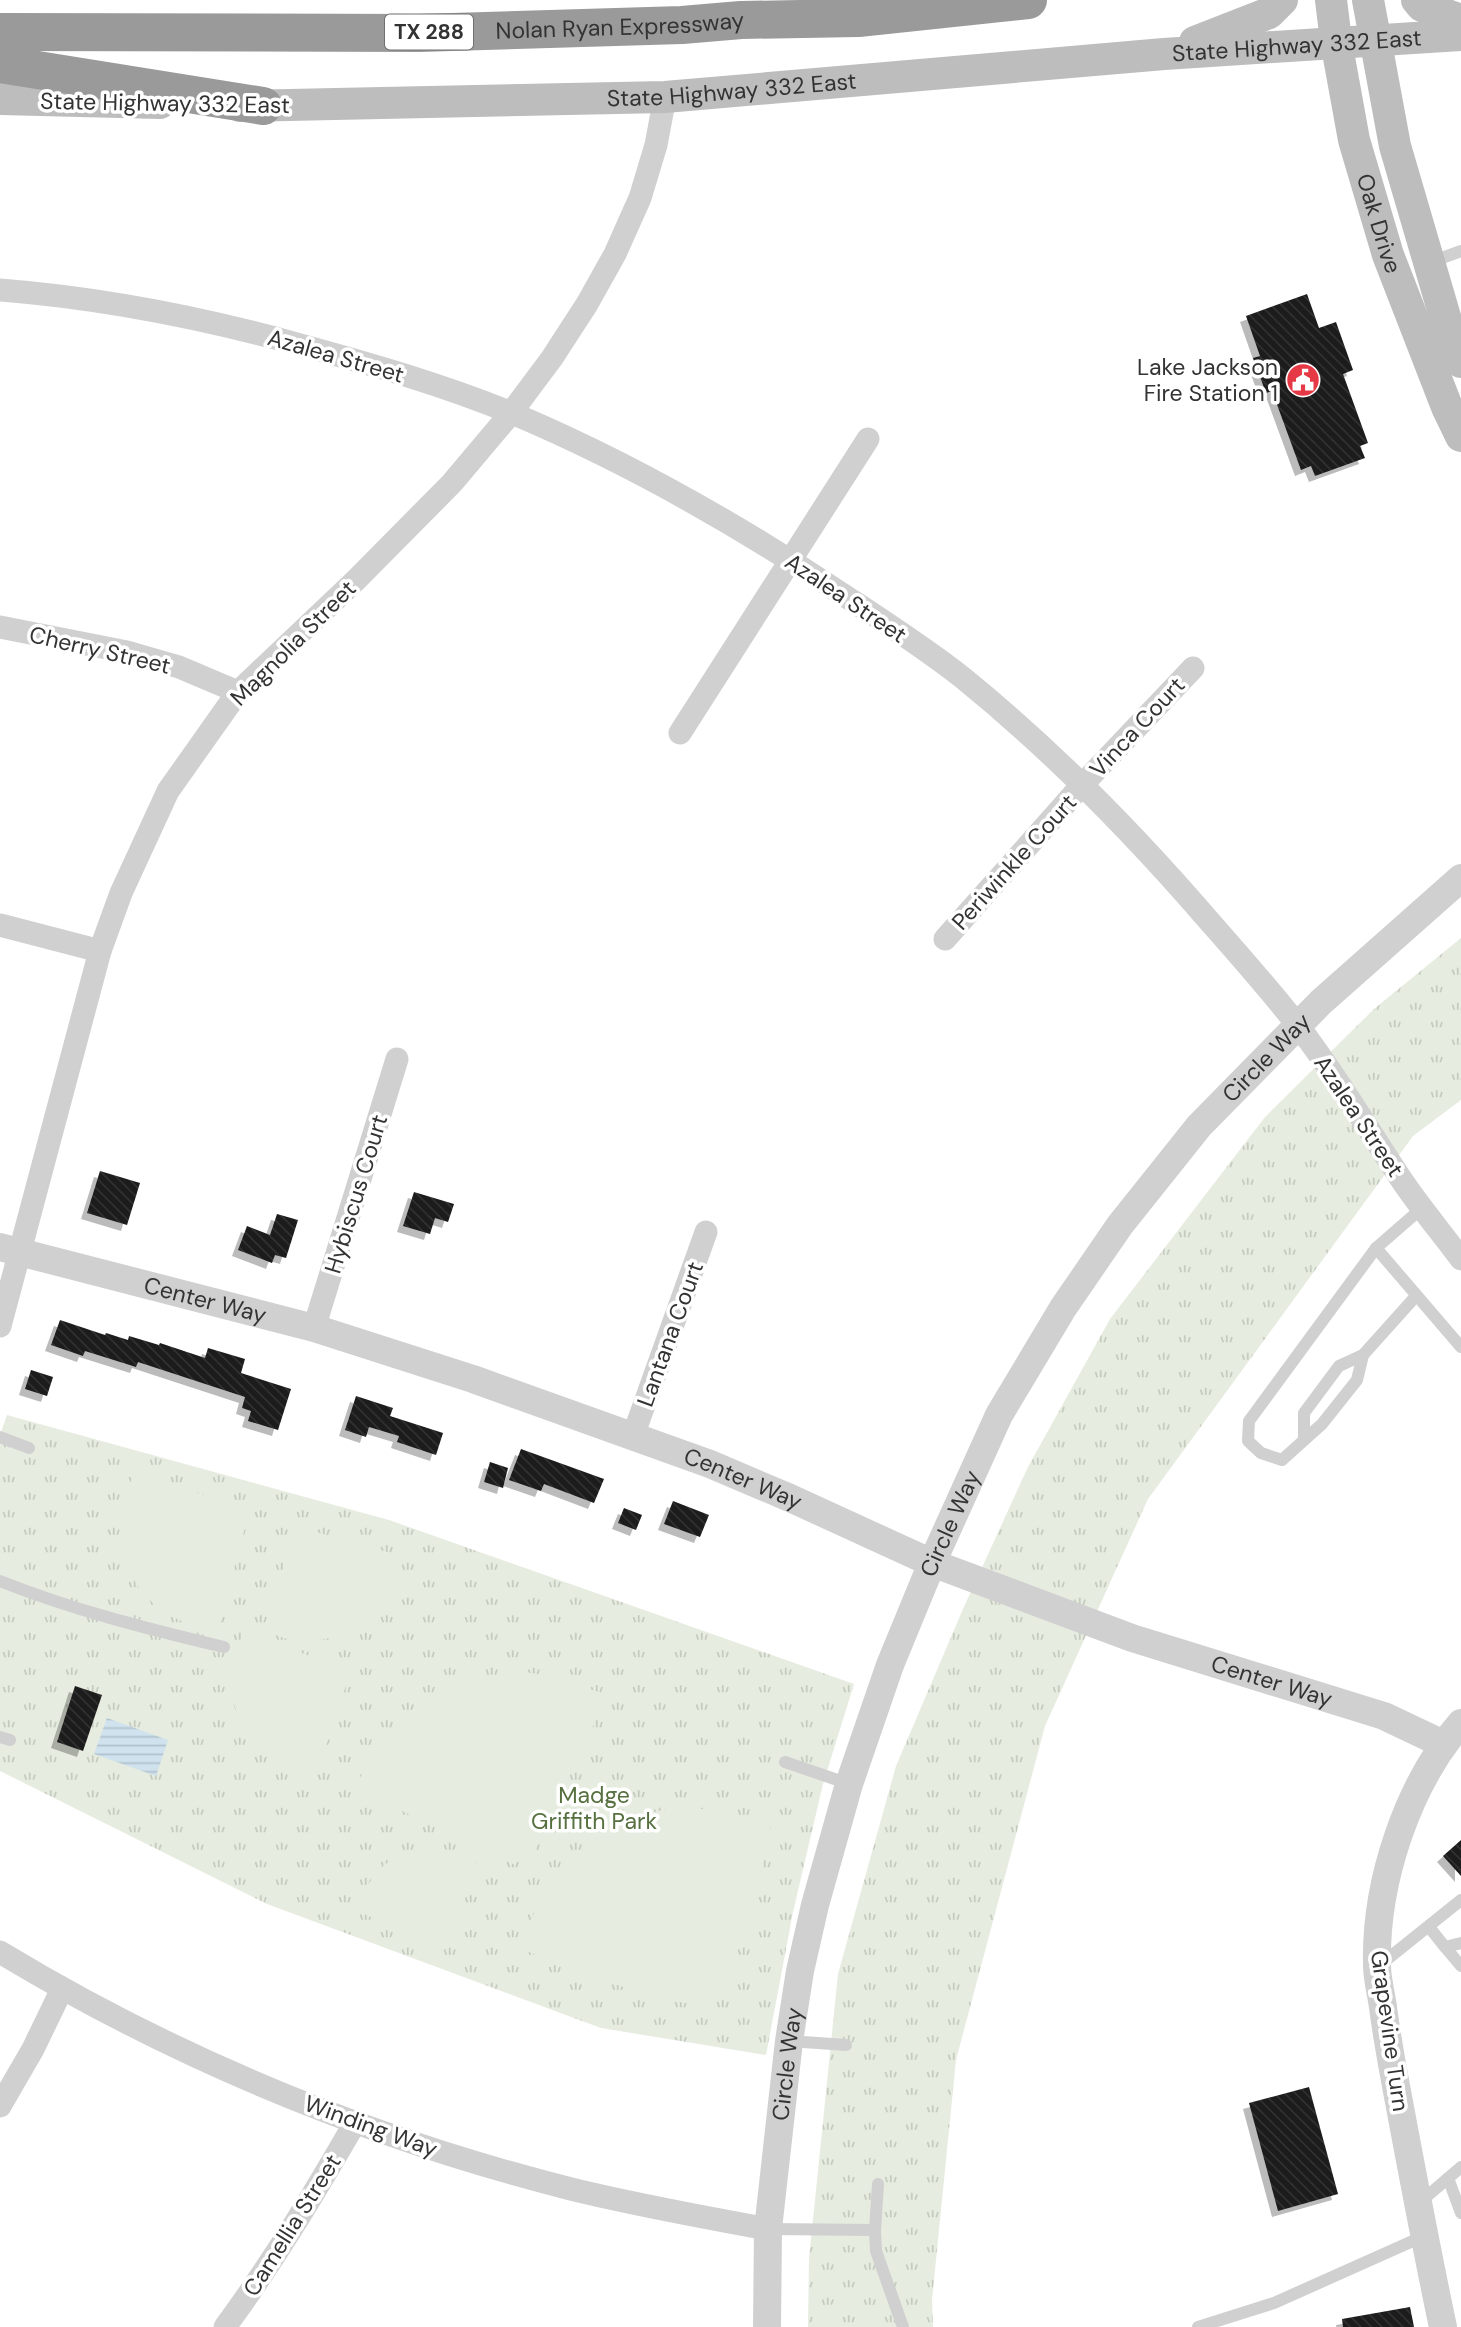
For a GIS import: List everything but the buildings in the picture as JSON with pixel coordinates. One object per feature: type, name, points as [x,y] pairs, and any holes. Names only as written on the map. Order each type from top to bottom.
[{"type":"highway","name":"Nolan Ryan Expressway","points":[[0,32],[419,33],[858,18],[1028,0]]},
{"type":"highway","points":[[0,64],[263,106]]},
{"type":"main road","points":[[1164,54],[1269,13],[1282,0]]},
{"type":"main road","name":"Oak Drive","points":[[1331,0],[1354,140],[1374,208],[1395,274],[1449,378],[1461,436]]},
{"type":"main road","name":"Oak Drive","points":[[1368,0],[1395,146],[1428,264],[1461,362]]},
{"type":"main road","points":[[1416,0],[1422,6],[1461,20]]},
{"type":"main road","name":"State Highway 332 East","points":[[0,99],[263,106],[665,97],[1164,54],[1461,35]]},
{"type":"main road","points":[[1374,208],[1409,196]]},
{"type":"main road","points":[[1395,274],[1428,264]]},
{"type":"street","name":"Magnolia Street","points":[[0,1326],[9,1249],[100,951],[121,893],[168,791],[238,692],[356,580],[452,483],[511,413],[573,326],[615,254],[640,198],[656,145],[665,97]]},
{"type":"street","name":"Azalea Street","points":[[0,290],[96,299],[164,311],[278,339],[429,383],[511,413],[572,440],[723,517],[790,559],[960,676],[1082,785],[1207,918],[1298,1026],[1351,1099],[1402,1180],[1461,1259]]},
{"type":"street","points":[[680,733],[869,439]]},
{"type":"street","name":"Cherry Street","points":[[0,627],[127,652],[179,667],[238,692]]},
{"type":"street","name":"Vinca Court","points":[[1082,785],[1193,668]]},
{"type":"street","name":"Periwinkle Court","points":[[945,939],[1082,785]]},
{"type":"street","name":"Circle Way","points":[[766,2327],[768,2229],[789,2041],[800,1971],[815,1905],[849,1784],[890,1665],[932,1563],[999,1415],[1063,1308],[1112,1235],[1199,1126],[1364,962],[1461,878]]},
{"type":"street","points":[[0,925],[100,951]]},
{"type":"street","name":"Hybiscus Court","points":[[314,1328],[397,1059]]},
{"type":"street","name":"Lantana Court","points":[[633,1436],[706,1232]]},
{"type":"street","name":"Center Way","points":[[9,1249],[314,1328],[473,1379],[633,1436],[790,1498],[932,1563],[1132,1638],[1384,1716],[1443,1744]]},
{"type":"street","points":[[1443,1744],[1461,1723]]},
{"type":"street","name":"Grapevine Turn","points":[[1443,1744],[1413,1795],[1391,1860],[1380,1914],[1377,1968],[1390,2054],[1443,2327]]},
{"type":"street","name":"Winding Way","points":[[0,1952],[62,1989],[222,2070],[356,2122],[409,2141],[571,2189],[768,2229]]},
{"type":"street","points":[[0,2106],[33,2049],[62,1989]]},
{"type":"street","name":"Camellia Street","points":[[225,2327],[262,2273],[356,2122]]},
{"type":"lane","points":[[1428,264],[1461,251]]},
{"type":"lane","points":[[1363,1355],[1357,1380],[1322,1424],[1282,1460],[1261,1453],[1248,1441],[1249,1421],[1376,1248],[1422,1208]]},
{"type":"lane","points":[[1376,1248],[1461,1347]]},
{"type":"lane","points":[[1304,1439],[1304,1413],[1339,1366],[1363,1355],[1416,1296]]},
{"type":"lane","points":[[0,1437],[29,1448]]},
{"type":"lane","points":[[0,1581],[58,1603],[140,1627],[224,1647]]},
{"type":"lane","points":[[785,1762],[849,1784]]},
{"type":"lane","points":[[1377,1968],[1461,1900]]},
{"type":"lane","points":[[1429,1927],[1461,1966]]},
{"type":"lane","points":[[1445,1947],[1461,1943]]},
{"type":"lane","points":[[789,2041],[846,2045]]},
{"type":"lane","points":[[1418,2203],[1461,2167]]},
{"type":"lane","points":[[1448,2178],[1461,2213]]},
{"type":"lane","points":[[878,2184],[874,2230],[876,2251],[903,2327]]},
{"type":"lane","points":[[768,2229],[874,2230]]},
{"type":"lane","points":[[1198,2327],[1274,2303],[1424,2236]]},
{"type":"green space","points":[[1461,938],[1461,1100],[1413,1136],[1148,1499],[1045,1726],[956,2060],[932,2300],[933,2327],[808,2327],[809,2259],[838,1974],[896,1766],[963,1609],[1028,1467],[1110,1319],[1265,1117],[1374,1009]]},
{"type":"green space","name":"Madge Griffith Park","points":[[7,1415],[389,1520],[854,1684],[823,1784],[793,1912],[766,2055],[601,2028],[267,1904],[0,1771],[0,1435]]},
{"type":"green space","points":[[134,1474],[250,1509],[218,1629],[190,1624],[169,1615],[141,1591],[132,1576],[124,1560],[120,1524],[123,1501]]},
{"type":"green space","points":[[298,1527],[402,1556],[394,1583],[385,1600],[375,1612],[352,1629],[324,1639],[309,1641],[290,1639],[263,1630]]},
{"type":"green space","points":[[243,1633],[351,1670],[316,1777],[289,1769],[272,1759],[260,1749],[242,1724],[232,1694],[231,1679],[233,1659]]},
{"type":"green space","points":[[517,1671],[551,1676],[608,1695],[533,1853],[513,1864],[354,1788],[385,1736],[432,1697],[461,1684]]},
{"type":"green space","points":[[667,1809],[720,1809],[771,1825],[753,1914],[721,1987],[712,1997],[698,2005],[650,1997],[523,1950],[541,1898],[565,1865],[611,1829]]},
{"type":"green space","points":[[439,1848],[461,1853],[480,1865],[443,1948],[357,1911],[369,1883],[386,1864],[409,1852]]},
{"type":"water","points":[[107,1718],[168,1740],[156,1776],[94,1754]]},
{"type":"place","name":"Lake Jackson Fire Station 1","points":[[1303,380]]}]
